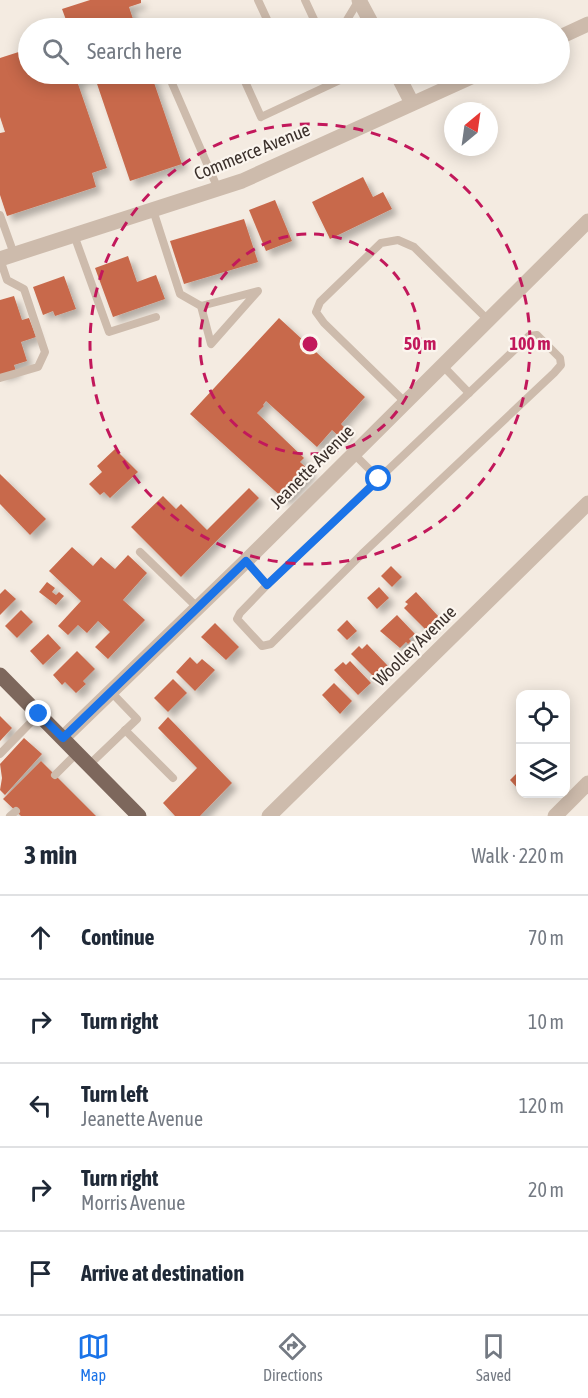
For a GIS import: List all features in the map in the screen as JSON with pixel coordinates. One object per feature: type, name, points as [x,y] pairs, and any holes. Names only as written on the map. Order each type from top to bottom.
[{"type":"main road","points":[[0,675],[139,816]]},
{"type":"street","points":[[359,0],[369,18]]},
{"type":"street","points":[[570,32],[588,24]]},
{"type":"street","points":[[402,84],[412,103]]},
{"type":"street","name":"Commerce Avenue","points":[[5,257],[242,181],[455,84]]},
{"type":"street","name":"Jeanette Avenue","points":[[63,738],[112,693],[588,221]]},
{"type":"street","name":"Woolley Avenue","points":[[269,816],[588,503]]},
{"type":"street","points":[[555,816],[588,783]]},
{"type":"lane","points":[[258,0],[267,18]]},
{"type":"lane","points":[[304,0],[313,18]]},
{"type":"lane","points":[[348,18],[359,0]]},
{"type":"lane","points":[[172,84],[218,189]]},
{"type":"lane","points":[[248,84],[261,117],[332,84]]},
{"type":"lane","points":[[153,210],[180,294],[201,306],[258,291],[211,344],[201,306]]},
{"type":"lane","points":[[0,215],[7,280],[24,289],[45,352],[38,367],[0,378]]},
{"type":"lane","points":[[74,235],[109,332],[156,317]]},
{"type":"lane","points":[[405,402],[324,323],[316,312],[320,302],[381,243],[398,240],[414,248],[488,320]]},
{"type":"lane","points":[[537,335],[560,358],[561,365],[554,373],[362,554],[271,644],[261,646],[237,619],[240,613],[469,393],[529,336],[537,335]]},
{"type":"lane","points":[[442,365],[469,393]]},
{"type":"lane","points":[[353,453],[379,479]]},
{"type":"lane","points":[[140,552],[198,608]]},
{"type":"lane","points":[[246,561],[267,585]]},
{"type":"lane","points":[[89,765],[137,719],[112,693]]},
{"type":"lane","points":[[0,754],[39,714]]},
{"type":"lane","points":[[125,730],[173,778]]},
{"type":"lane","points":[[55,775],[77,753]]},
{"type":"building","points":[[90,0],[141,0],[141,3],[129,7],[133,18],[65,18],[62,9]]},
{"type":"building","points":[[18,52],[18,84],[78,84],[107,168],[92,173],[96,187],[7,216],[0,195],[0,133],[5,132],[0,117],[0,58]]},
{"type":"building","points":[[97,84],[154,84],[182,164],[130,181]]},
{"type":"building","points":[[363,177],[373,197],[383,192],[392,209],[330,239],[312,202]]},
{"type":"building","points":[[275,200],[292,241],[266,251],[249,210]]},
{"type":"building","points":[[244,219],[258,262],[184,284],[170,241]]},
{"type":"building","points":[[128,256],[137,282],[156,275],[165,299],[113,317],[95,268]]},
{"type":"building","points":[[64,276],[76,309],[55,316],[53,311],[43,315],[33,287]]},
{"type":"building","points":[[14,296],[22,320],[29,318],[36,337],[21,342],[27,361],[14,365],[16,371],[0,376],[0,300]]},
{"type":"building","points":[[279,318],[365,397],[341,424],[348,431],[342,439],[332,430],[317,447],[266,401],[257,413],[304,458],[300,462],[311,472],[285,500],[190,414]]},
{"type":"building","points":[[115,449],[138,472],[110,498],[104,492],[100,495],[89,484],[102,472],[97,466]]},
{"type":"building","points":[[0,474],[46,519],[30,535],[0,504]]},
{"type":"building","points":[[249,488],[259,498],[181,577],[131,527],[163,496],[176,509],[181,504],[207,530]]},
{"type":"building","points":[[72,547],[93,566],[101,557],[115,569],[128,555],[147,573],[123,600],[145,620],[108,659],[95,647],[110,632],[98,621],[87,633],[78,625],[68,635],[58,626],[81,601],[49,571]]},
{"type":"building","points":[[391,566],[402,577],[392,587],[381,576]]},
{"type":"building","points":[[47,582],[55,588],[52,592],[56,595],[59,592],[64,596],[56,605],[39,592]]},
{"type":"building","points":[[379,587],[389,598],[377,609],[367,598]]},
{"type":"building","points":[[5,589],[16,599],[0,615],[0,594]]},
{"type":"building","points":[[416,592],[439,617],[426,630],[404,608],[408,604],[405,602]]},
{"type":"building","points":[[21,610],[33,622],[17,638],[5,626]]},
{"type":"building","points":[[397,615],[415,634],[409,639],[411,641],[408,644],[406,642],[400,648],[380,631]]},
{"type":"building","points":[[347,620],[357,631],[347,640],[337,630]]},
{"type":"building","points":[[215,623],[239,647],[226,660],[201,637]]},
{"type":"building","points":[[48,634],[61,648],[43,665],[30,651]]},
{"type":"building","points":[[367,644],[388,666],[375,678],[351,654],[359,646],[362,649]]},
{"type":"building","points":[[77,651],[95,669],[83,681],[86,684],[76,693],[65,682],[62,685],[53,675]]},
{"type":"building","points":[[190,657],[197,664],[202,659],[215,670],[195,691],[176,672]]},
{"type":"building","points":[[350,661],[371,683],[358,695],[334,670],[343,662],[346,665]]},
{"type":"building","points":[[173,679],[187,693],[168,712],[154,698]]},
{"type":"building","points":[[334,683],[352,701],[340,714],[322,695]]},
{"type":"building","points":[[0,716],[12,728],[0,741]]},
{"type":"building","points":[[168,717],[232,783],[200,816],[175,816],[163,803],[197,768],[158,728]]},
{"type":"building","points":[[24,738],[42,754],[5,795],[0,790],[2,778],[0,764]]},
{"type":"building","points":[[41,761],[96,816],[21,816],[3,799]]},
{"type":"building","points":[[516,774],[516,787],[510,780]]},
{"type":"route","points":[[39,714],[63,738],[246,561],[267,585],[379,479]]}]
